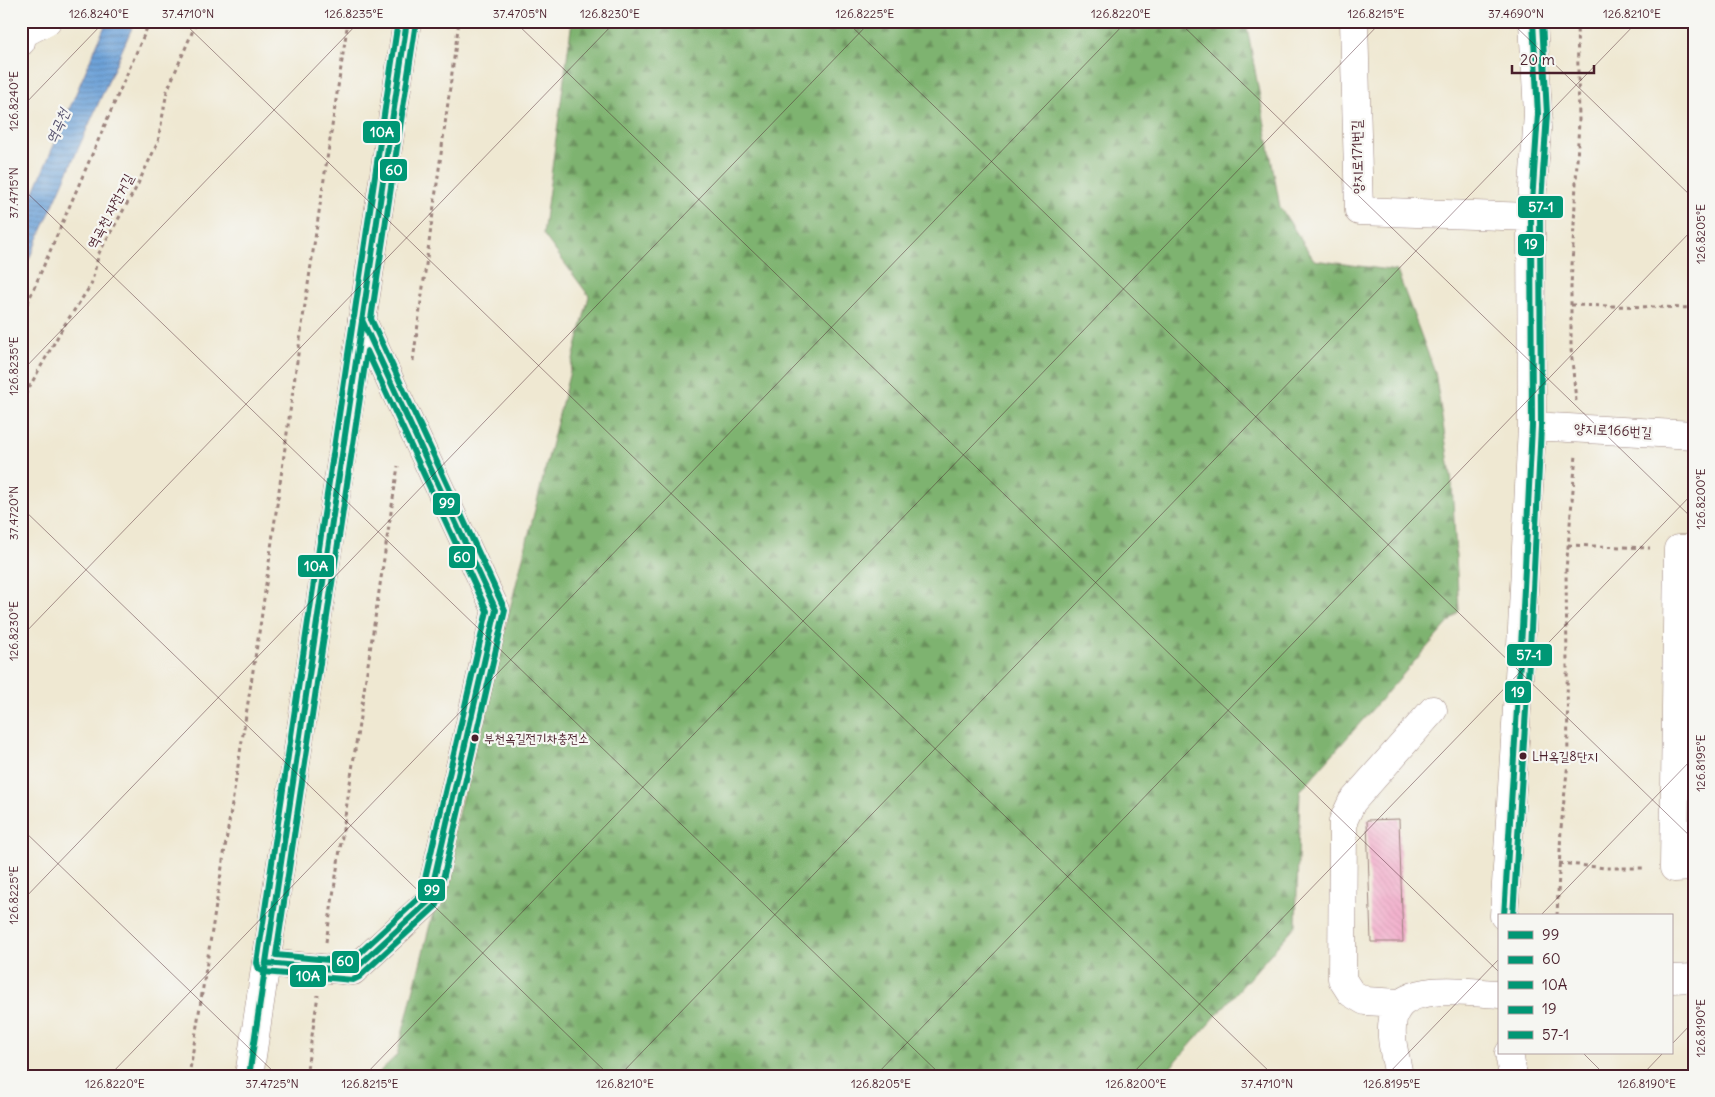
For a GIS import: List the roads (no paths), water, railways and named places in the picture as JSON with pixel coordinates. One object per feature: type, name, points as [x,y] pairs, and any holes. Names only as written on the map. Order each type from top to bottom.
[{"type":"street","points":[[22,35],[47,21]]},
{"type":"street","points":[[249,1076],[407,21]]},
{"type":"street","name":"양지로171번길","points":[[1354,21],[1359,211],[1531,217]]},
{"type":"street","points":[[1504,914],[1522,629],[1532,426],[1531,217],[1538,114],[1533,21]]},
{"type":"street","points":[[266,963],[353,971],[429,901],[496,610],[362,320]]},
{"type":"street","name":"양지로166번길","points":[[1532,426],[1694,435]]},
{"type":"street","points":[[1684,868],[1686,549]]},
{"type":"street","points":[[1400,1003],[1365,1001],[1351,993],[1342,979],[1343,821],[1352,802],[1433,710]]},
{"type":"street","points":[[1672,979],[1694,978]]},
{"type":"street","points":[[1399,1076],[1392,1036],[1393,1017],[1400,1003],[1412,996],[1430,991],[1498,994]]},
{"type":"street","points":[[1509,1054],[1513,1076]]},
{"type":"water","points":[[107,21],[135,21],[21,277],[21,222]]},
{"type":"place","name":"부천옥길전기차충전소","points":[[475,738]]},
{"type":"place","name":"LH옥길8단지","points":[[1523,756]]},
{"type":"water label","name":"역곡천","points":[[57,126]]}]
